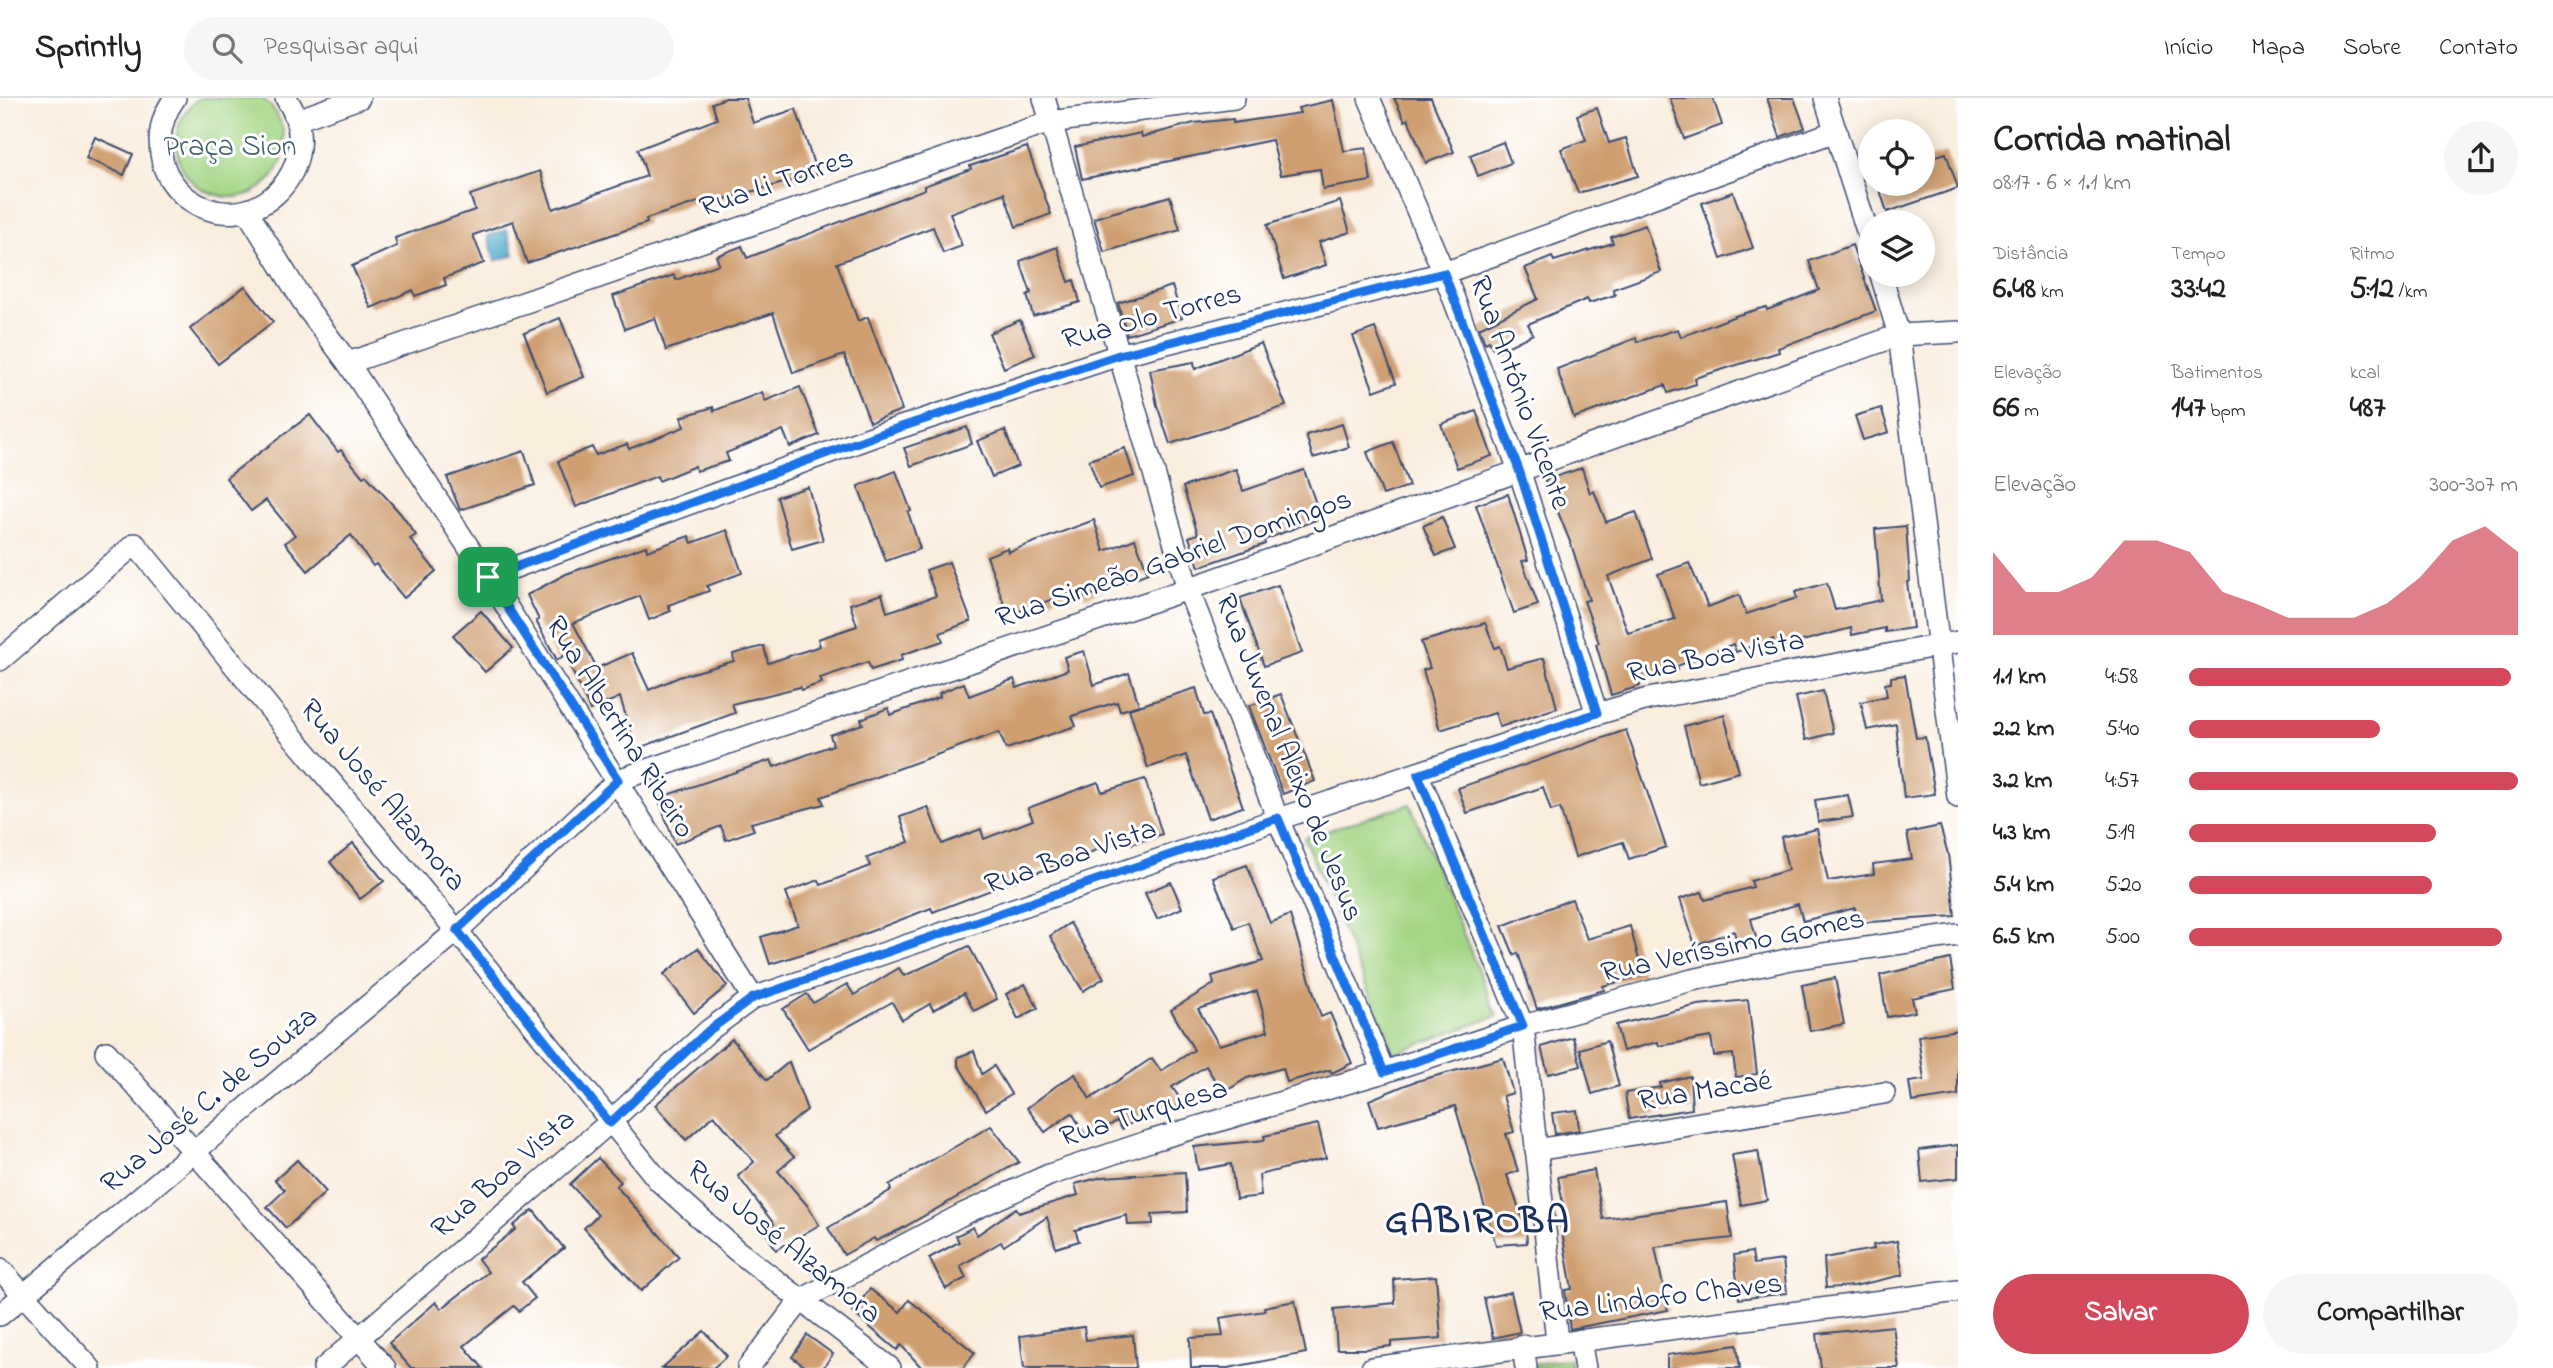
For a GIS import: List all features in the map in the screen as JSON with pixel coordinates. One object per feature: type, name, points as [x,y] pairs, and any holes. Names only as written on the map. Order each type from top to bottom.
[{"type":"street","points":[[172,99],[161,125],[159,148],[165,171],[178,191],[197,205],[220,212],[247,211],[266,202],[284,187],[296,166],[301,143],[297,120],[286,98]]},
{"type":"street","points":[[297,120],[359,98]]},
{"type":"street","name":"Rua Juvenal Aleixo de Jesus","points":[[1044,98],[1188,589],[1278,818],[1384,1072]]},
{"type":"street","name":"Rua Li Torres","points":[[348,363],[1050,122],[1234,98]]},
{"type":"street","name":"Rua Antônio Vicente","points":[[1369,98],[1444,273],[1519,470],[1597,713]]},
{"type":"street","points":[[1825,98],[1861,210]]},
{"type":"street","name":"Rua Olo Torres","points":[[488,577],[877,435],[1119,355],[1444,273],[1836,131]]},
{"type":"street","name":"Rua Albertina Ribeiro","points":[[247,211],[307,308],[348,363],[488,577],[753,998]]},
{"type":"street","points":[[1885,287],[1899,335],[1948,643],[1958,797]]},
{"type":"street","name":"Rua Simeão Gabriel Domingos","points":[[457,930],[618,780],[1188,589],[1899,335],[1958,332]]},
{"type":"street","name":"Rua José Alzamora","points":[[0,660],[135,544],[293,737],[457,930],[610,1123],[691,1213],[890,1368]]},
{"type":"street","name":"Rua Boa Vista","points":[[324,1368],[610,1123],[708,1031],[753,998],[1278,818],[1418,775],[1597,713],[1648,699],[1948,643]]},
{"type":"street","points":[[1418,775],[1523,1026],[1557,1341]]},
{"type":"street","name":"Rua José C. de Souza","points":[[0,1315],[457,930]]},
{"type":"street","name":"Rua Veríssimo Gomes","points":[[1523,1026],[1692,980],[1796,958],[1958,935]]},
{"type":"street","name":"Rua Turquesa","points":[[801,1300],[961,1215],[1049,1175],[1150,1141],[1384,1072],[1523,1026]]},
{"type":"street","points":[[106,1052],[385,1368]]},
{"type":"street","name":"Rua Macaé","points":[[1536,1150],[1884,1093]]},
{"type":"street","points":[[0,1269],[26,1294],[90,1368]]},
{"type":"street","name":"Rua Lindofo Chaves","points":[[1372,1368],[1557,1341],[1958,1291]]},
{"type":"street","points":[[748,1368],[801,1300]]},
{"type":"street","points":[[1580,1340],[1585,1368]]},
{"type":"street","points":[[1523,1346],[1526,1368]]},
{"type":"green space","name":"Praça Sion","points":[[199,98],[262,98],[277,116],[284,136],[283,155],[276,173],[262,187],[245,195],[225,196],[202,189],[192,182],[179,161],[176,142],[178,127],[184,114]]},
{"type":"green space","points":[[1410,804],[1497,1016],[1394,1053],[1304,838]]},
{"type":"green space","points":[[1570,1359],[1571,1368],[1535,1368],[1534,1364]]},
{"type":"water","points":[[507,230],[514,255],[495,261],[488,236]]},
{"type":"building","points":[[726,98],[745,98],[753,123],[796,109],[817,174],[702,205],[701,201],[646,219],[647,223],[527,263],[513,221],[473,235],[484,263],[444,278],[446,285],[415,296],[413,290],[371,308],[352,266],[397,246],[395,238],[475,210],[470,195],[540,171],[553,209],[647,176],[638,149],[717,119],[712,103]]},
{"type":"building","points":[[1394,98],[1431,98],[1454,152],[1426,163],[1408,119],[1405,121]]},
{"type":"building","points":[[1670,98],[1713,98],[1722,125],[1684,139]]},
{"type":"building","points":[[1767,98],[1794,98],[1805,128],[1780,137]]},
{"type":"building","points":[[1333,100],[1344,151],[1366,148],[1371,181],[1323,189],[1320,169],[1281,175],[1272,140],[1082,179],[1075,147],[1141,133],[1142,137],[1194,123],[1233,119],[1233,123],[1300,113],[1298,108]]},
{"type":"building","points":[[1597,108],[1609,143],[1626,138],[1638,176],[1578,193],[1561,149],[1586,140],[1577,115]]},
{"type":"building","points":[[95,137],[133,154],[124,175],[86,158]]},
{"type":"building","points":[[1503,142],[1511,163],[1478,176],[1470,155]]},
{"type":"building","points":[[1027,147],[1051,214],[1016,227],[1004,193],[950,213],[962,246],[943,253],[933,227],[837,263],[858,321],[868,317],[902,410],[870,422],[844,355],[793,373],[773,313],[666,350],[655,318],[625,329],[613,296],[674,275],[676,280],[719,264],[716,256],[742,246],[747,258],[925,189],[924,186],[971,169],[970,166]]},
{"type":"building","points":[[1946,153],[1958,188],[1935,196],[1935,156]]},
{"type":"building","points":[[1733,192],[1753,248],[1721,259],[1702,203]]},
{"type":"building","points":[[1170,196],[1180,230],[1104,252],[1094,218]]},
{"type":"building","points":[[1882,196],[1934,196],[1893,210],[1886,210]]},
{"type":"building","points":[[1340,201],[1350,232],[1319,242],[1326,265],[1284,279],[1267,225]]},
{"type":"building","points":[[1645,225],[1661,272],[1613,289],[1615,295],[1589,303],[1587,299],[1528,324],[1533,334],[1495,353],[1489,341],[1485,343],[1479,328],[1538,299],[1525,268],[1552,257],[1554,261],[1613,243],[1611,237]]},
{"type":"building","points":[[1852,245],[1858,262],[1858,287],[1867,287],[1876,311],[1778,348],[1779,352],[1695,378],[1696,384],[1668,393],[1665,385],[1574,418],[1557,369],[1636,338],[1637,342],[1678,329],[1681,337],[1738,315],[1766,307],[1767,310],[1819,290],[1809,261]]},
{"type":"building","points":[[1057,247],[1069,282],[1074,280],[1080,302],[1033,316],[1027,295],[1031,293],[1020,261]]},
{"type":"building","points":[[245,286],[273,322],[218,364],[190,329]]},
{"type":"building","points":[[1172,286],[1182,318],[1127,335],[1118,303]]},
{"type":"building","points":[[560,318],[584,377],[547,392],[524,333]]},
{"type":"building","points":[[1020,320],[1035,355],[1004,368],[989,333]]},
{"type":"building","points":[[1375,328],[1396,383],[1374,391],[1353,336]]},
{"type":"building","points":[[1261,343],[1286,406],[1170,444],[1157,405],[1150,370],[1194,362],[1195,369]]},
{"type":"building","points":[[800,387],[819,435],[790,447],[783,430],[726,453],[729,461],[696,471],[695,466],[659,481],[657,476],[576,507],[558,461],[592,447],[596,455],[627,444],[629,449],[684,427],[681,417],[713,407],[714,411],[762,392],[765,401]]},
{"type":"building","points":[[1881,408],[1889,432],[1863,440],[1855,416]]},
{"type":"building","points":[[1476,411],[1492,456],[1457,468],[1441,424]]},
{"type":"building","points":[[310,415],[338,452],[341,450],[363,477],[366,475],[400,513],[416,535],[410,539],[436,571],[404,598],[376,564],[373,566],[351,535],[308,571],[285,543],[295,535],[266,500],[251,511],[226,478]]},
{"type":"building","points":[[1342,424],[1349,447],[1313,458],[1306,435]]},
{"type":"building","points":[[967,427],[972,444],[911,466],[904,448]]},
{"type":"building","points":[[1005,430],[1018,466],[992,477],[977,441]]},
{"type":"building","points":[[1393,442],[1409,486],[1383,495],[1367,452]]},
{"type":"building","points":[[1125,448],[1134,476],[1099,488],[1089,460]]},
{"type":"building","points":[[524,451],[535,485],[460,510],[447,477]]},
{"type":"building","points":[[1582,468],[1590,493],[1594,491],[1606,522],[1636,512],[1652,559],[1608,576],[1628,633],[1675,619],[1658,574],[1689,563],[1708,607],[1739,595],[1746,614],[1797,598],[1795,592],[1827,583],[1835,610],[1881,600],[1875,529],[1906,526],[1910,581],[1907,582],[1913,628],[1885,632],[1885,628],[1852,635],[1851,628],[1776,648],[1773,639],[1736,652],[1733,644],[1677,666],[1678,670],[1639,682],[1640,686],[1611,695],[1596,644],[1599,643],[1584,601],[1589,600],[1571,544],[1545,480]]},
{"type":"building","points":[[1236,469],[1243,491],[1304,470],[1321,518],[1264,540],[1265,544],[1199,567],[1189,537],[1198,534],[1183,487]]},
{"type":"building","points":[[896,471],[911,511],[908,512],[920,549],[886,561],[858,486]]},
{"type":"building","points":[[808,487],[823,540],[792,549],[777,497]]},
{"type":"building","points":[[1508,494],[1528,560],[1522,561],[1538,605],[1514,613],[1476,505]]},
{"type":"building","points":[[1442,517],[1455,549],[1436,556],[1423,526]]},
{"type":"building","points":[[1094,520],[1104,551],[1135,539],[1148,573],[1085,598],[1082,589],[1008,615],[987,556],[1007,548],[1008,552]]},
{"type":"building","points":[[727,530],[742,573],[707,586],[709,591],[668,605],[671,611],[649,620],[640,596],[573,623],[597,668],[632,653],[649,690],[679,677],[734,661],[733,654],[764,646],[768,663],[820,646],[818,639],[857,626],[850,604],[882,594],[887,612],[936,596],[926,570],[949,562],[971,621],[940,633],[943,641],[901,655],[902,660],[871,670],[868,662],[820,678],[822,683],[801,690],[800,687],[732,704],[735,713],[636,749],[620,697],[590,710],[565,655],[557,660],[536,621],[539,620],[527,595],[566,574],[646,546],[647,551],[689,536],[692,543]]},
{"type":"building","points":[[1278,585],[1302,653],[1264,666],[1240,598]]},
{"type":"building","points":[[481,611],[513,648],[485,672],[453,635]]},
{"type":"building","points":[[1485,623],[1495,648],[1500,646],[1507,668],[1544,658],[1557,708],[1500,727],[1495,713],[1440,730],[1423,670],[1430,668],[1421,642]]},
{"type":"building","points":[[1084,651],[1094,685],[1129,673],[1139,705],[1120,711],[1117,702],[1072,716],[1076,726],[1006,749],[999,732],[821,797],[824,804],[751,823],[754,830],[726,840],[721,826],[675,844],[658,798],[771,760],[774,767],[833,745],[830,735],[863,724],[861,719],[888,708],[890,715],[940,697],[939,693],[964,683],[969,696],[1014,679],[1017,688],[1068,670],[1064,657]]},
{"type":"building","points":[[1905,675],[1916,738],[1925,737],[1935,794],[1904,798],[1896,724],[1867,730],[1861,702],[1887,696],[1885,684],[1891,683],[1891,677]]},
{"type":"building","points":[[1196,688],[1204,715],[1210,714],[1243,807],[1208,819],[1186,755],[1148,768],[1129,709]]},
{"type":"building","points":[[1823,691],[1833,733],[1806,740],[1796,697]]},
{"type":"building","points":[[1281,694],[1315,781],[1283,794],[1249,706]]},
{"type":"building","points":[[1724,715],[1739,772],[1699,783],[1684,726]]},
{"type":"building","points":[[1626,730],[1666,847],[1629,859],[1623,842],[1575,857],[1560,808],[1551,811],[1543,787],[1467,813],[1458,788]]},
{"type":"building","points":[[1145,779],[1162,834],[1132,844],[1131,837],[933,912],[931,908],[851,939],[770,964],[761,937],[798,925],[786,892],[819,880],[821,885],[870,866],[867,858],[909,842],[900,817],[928,807],[942,844],[981,829],[984,839],[1033,820],[1028,808],[1098,782],[1102,792]]},
{"type":"building","points":[[1848,795],[1853,817],[1818,822],[1815,800]]},
{"type":"building","points":[[1940,826],[1948,854],[1955,916],[1857,923],[1855,908],[1803,921],[1798,904],[1751,919],[1757,941],[1738,946],[1734,931],[1695,945],[1680,899],[1702,892],[1705,900],[1753,887],[1751,881],[1788,870],[1781,837],[1817,829],[1828,881],[1874,874],[1873,864],[1912,859],[1907,833]]},
{"type":"building","points":[[353,843],[384,881],[360,899],[330,862]]},
{"type":"building","points":[[1247,865],[1270,923],[1290,915],[1321,1017],[1330,1013],[1352,1063],[1332,1073],[1330,1070],[1287,1082],[1283,1068],[1247,1078],[1223,1093],[1206,1066],[1172,1087],[1183,1103],[1167,1113],[1161,1104],[1122,1129],[1117,1121],[1088,1139],[1072,1113],[1045,1132],[1027,1108],[1075,1074],[1090,1099],[1152,1058],[1161,1071],[1194,1050],[1171,1010],[1214,984],[1212,976],[1263,961],[1248,922],[1234,928],[1213,877]],"holes":[[[1257,991],[1268,1031],[1219,1045],[1198,1009]]]},
{"type":"building","points":[[1171,882],[1182,908],[1157,919],[1145,893]]},
{"type":"building","points":[[1572,899],[1587,939],[1630,926],[1643,975],[1603,986],[1604,990],[1537,1009],[1518,953],[1514,955],[1502,926]]},
{"type":"building","points":[[1070,923],[1104,978],[1083,991],[1050,936]]},
{"type":"building","points":[[969,946],[997,999],[974,1011],[964,993],[933,1010],[930,1004],[902,1020],[892,1002],[808,1049],[783,1009],[807,994],[813,1003],[847,984],[854,995],[899,968],[904,976]]},
{"type":"building","points":[[698,948],[727,986],[694,1013],[664,974]]},
{"type":"building","points":[[1950,959],[1955,989],[1912,998],[1915,1012],[1887,1017],[1880,975]]},
{"type":"building","points":[[1835,978],[1844,1024],[1810,1031],[1802,985]]},
{"type":"building","points":[[1025,984],[1038,1008],[1018,1019],[1006,994]]},
{"type":"building","points":[[1748,1000],[1757,1074],[1736,1077],[1733,1054],[1714,1056],[1711,1037],[1659,1046],[1658,1042],[1623,1051],[1616,1025],[1698,1005]]},
{"type":"building","points":[[1958,1030],[1958,1095],[1912,1102],[1909,1082],[1924,1080],[1918,1036]]},
{"type":"building","points":[[1573,1037],[1581,1066],[1548,1074],[1541,1047]]},
{"type":"building","points":[[732,1039],[767,1080],[789,1062],[807,1110],[775,1136],[794,1157],[778,1171],[807,1205],[819,1225],[776,1250],[764,1230],[774,1224],[738,1176],[754,1162],[714,1115],[686,1140],[655,1105]]},
{"type":"building","points":[[1607,1041],[1619,1086],[1592,1094],[1580,1049]]},
{"type":"building","points":[[974,1051],[982,1074],[994,1066],[1011,1094],[986,1110],[958,1065],[958,1057]]},
{"type":"building","points":[[1503,1058],[1513,1093],[1503,1096],[1514,1132],[1506,1134],[1518,1171],[1507,1175],[1526,1228],[1527,1243],[1496,1245],[1455,1106],[1378,1127],[1369,1100],[1413,1082]]},
{"type":"building","points":[[1690,1076],[1692,1109],[1629,1119],[1625,1093],[1661,1087],[1660,1083]]},
{"type":"building","points":[[1577,1110],[1579,1130],[1555,1134],[1552,1113]]},
{"type":"building","points":[[1318,1124],[1326,1158],[1259,1175],[1261,1196],[1236,1199],[1231,1164],[1198,1170],[1194,1147],[1265,1140],[1264,1136]]},
{"type":"building","points":[[991,1126],[1019,1162],[899,1230],[876,1241],[874,1238],[844,1255],[828,1228],[891,1190],[889,1185]]},
{"type":"building","points":[[1958,1145],[1958,1178],[1922,1182],[1919,1150]]},
{"type":"building","points":[[1758,1151],[1767,1200],[1741,1205],[1732,1155]]},
{"type":"building","points":[[598,1158],[621,1182],[616,1186],[679,1257],[641,1291],[584,1228],[598,1215],[570,1184]]},
{"type":"building","points":[[297,1160],[326,1192],[286,1228],[267,1207],[285,1190],[275,1180]]},
{"type":"building","points":[[1594,1170],[1603,1219],[1727,1202],[1732,1238],[1655,1247],[1668,1310],[1570,1329],[1565,1290],[1572,1289],[1561,1226],[1567,1225],[1558,1177]]},
{"type":"building","points":[[1185,1172],[1187,1212],[1152,1214],[1153,1224],[1128,1225],[1127,1215],[1075,1230],[1079,1241],[1056,1248],[1047,1217],[1004,1246],[1001,1242],[960,1266],[966,1278],[946,1289],[929,1258],[959,1242],[956,1236],[973,1227],[977,1235],[1016,1208],[1019,1213],[1078,1195],[1075,1184],[1102,1177]]},
{"type":"building","points":[[533,1210],[564,1248],[522,1282],[535,1298],[519,1311],[514,1306],[464,1346],[483,1368],[411,1368],[389,1343],[436,1302],[441,1309],[488,1272],[478,1259],[516,1229],[513,1226]]},
{"type":"building","points":[[1897,1241],[1903,1275],[1854,1286],[1826,1288],[1824,1258],[1874,1249],[1873,1245]]},
{"type":"building","points":[[1752,1252],[1754,1264],[1783,1260],[1787,1293],[1739,1299],[1734,1255]]},
{"type":"building","points":[[1436,1276],[1441,1338],[1391,1342],[1391,1346],[1365,1349],[1337,1349],[1334,1309],[1395,1303],[1394,1279]]},
{"type":"building","points":[[870,1289],[900,1312],[909,1300],[975,1353],[963,1368],[922,1368],[901,1345],[897,1350],[852,1312]]},
{"type":"building","points":[[1511,1292],[1520,1332],[1493,1338],[1484,1298]]},
{"type":"building","points":[[1295,1301],[1306,1353],[1228,1368],[1191,1368],[1190,1338],[1223,1336],[1220,1318],[1265,1311],[1264,1307]]},
{"type":"building","points":[[1893,1326],[1899,1368],[1821,1368],[1817,1334]]},
{"type":"building","points":[[1084,1327],[1086,1340],[1133,1335],[1136,1368],[1024,1368],[1020,1336]]},
{"type":"building","points":[[704,1331],[727,1356],[713,1368],[662,1368]]},
{"type":"building","points":[[807,1335],[833,1354],[823,1368],[807,1368],[792,1357]]},
{"type":"building","points":[[1737,1345],[1740,1368],[1667,1368],[1667,1355]]},
{"type":"district","name":"GABIROBA","points":[[1478,1223]]},
{"type":"route","points":[[1444,273],[1519,470],[1597,713],[1418,775],[1523,1026],[1384,1072],[1278,818],[753,998],[708,1031],[610,1123],[457,930],[618,780],[488,577],[667,509],[877,435],[1119,355],[1444,273]]}]
